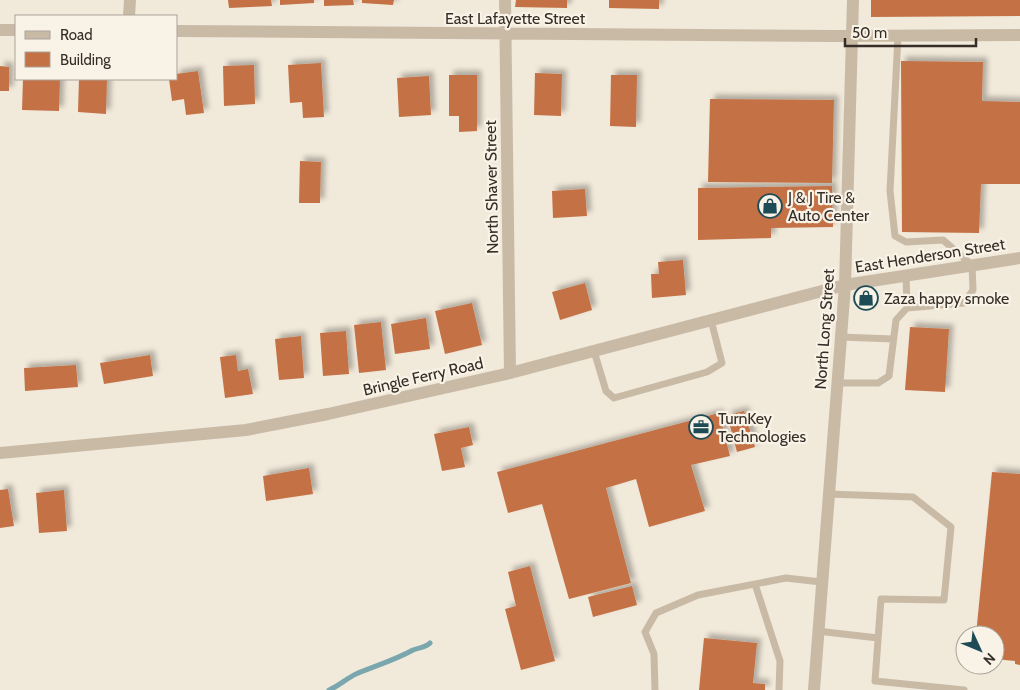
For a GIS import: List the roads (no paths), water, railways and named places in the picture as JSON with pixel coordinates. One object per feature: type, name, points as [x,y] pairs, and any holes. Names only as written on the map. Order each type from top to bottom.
[{"type":"street","points":[[129,15],[130,0]]},
{"type":"street","name":"North Shaver Street","points":[[505,0],[510,374]]},
{"type":"street","name":"North Long Street","points":[[814,690],[817,631],[845,285],[853,0]]},
{"type":"street","points":[[0,30],[15,30]]},
{"type":"street","name":"East Lafayette Street","points":[[178,31],[853,36],[1020,35]]},
{"type":"street","name":"East Henderson Street","points":[[845,285],[1020,258]]},
{"type":"street","name":"Bringle Ferry Road","points":[[0,453],[246,430],[328,414],[510,374],[845,285]]},
{"type":"lane","points":[[837,383],[878,382],[888,376],[896,320],[907,308],[964,302],[974,290],[972,265],[943,240],[906,242],[895,236],[890,191],[898,36]]},
{"type":"lane","points":[[906,275],[907,308]]},
{"type":"lane","points":[[594,351],[606,391],[614,398],[707,372],[722,364],[712,320]]},
{"type":"lane","points":[[840,337],[893,338]]},
{"type":"lane","points":[[828,494],[912,497],[951,527],[944,600],[881,599],[874,681],[964,690]]},
{"type":"lane","points":[[655,690],[654,654],[645,632],[656,612],[698,595],[786,578],[821,582]]},
{"type":"lane","points":[[755,584],[780,661],[779,690]]},
{"type":"lane","points":[[817,631],[878,638]]},
{"type":"waterway","points":[[329,690],[356,674],[430,643]]},
{"type":"place","name":"J & J Tire & Auto Center","points":[[770,206]]},
{"type":"place","name":"Zaza happy smoke","points":[[866,298]]},
{"type":"place","name":"TurnKey Technologies","points":[[701,427]]}]
